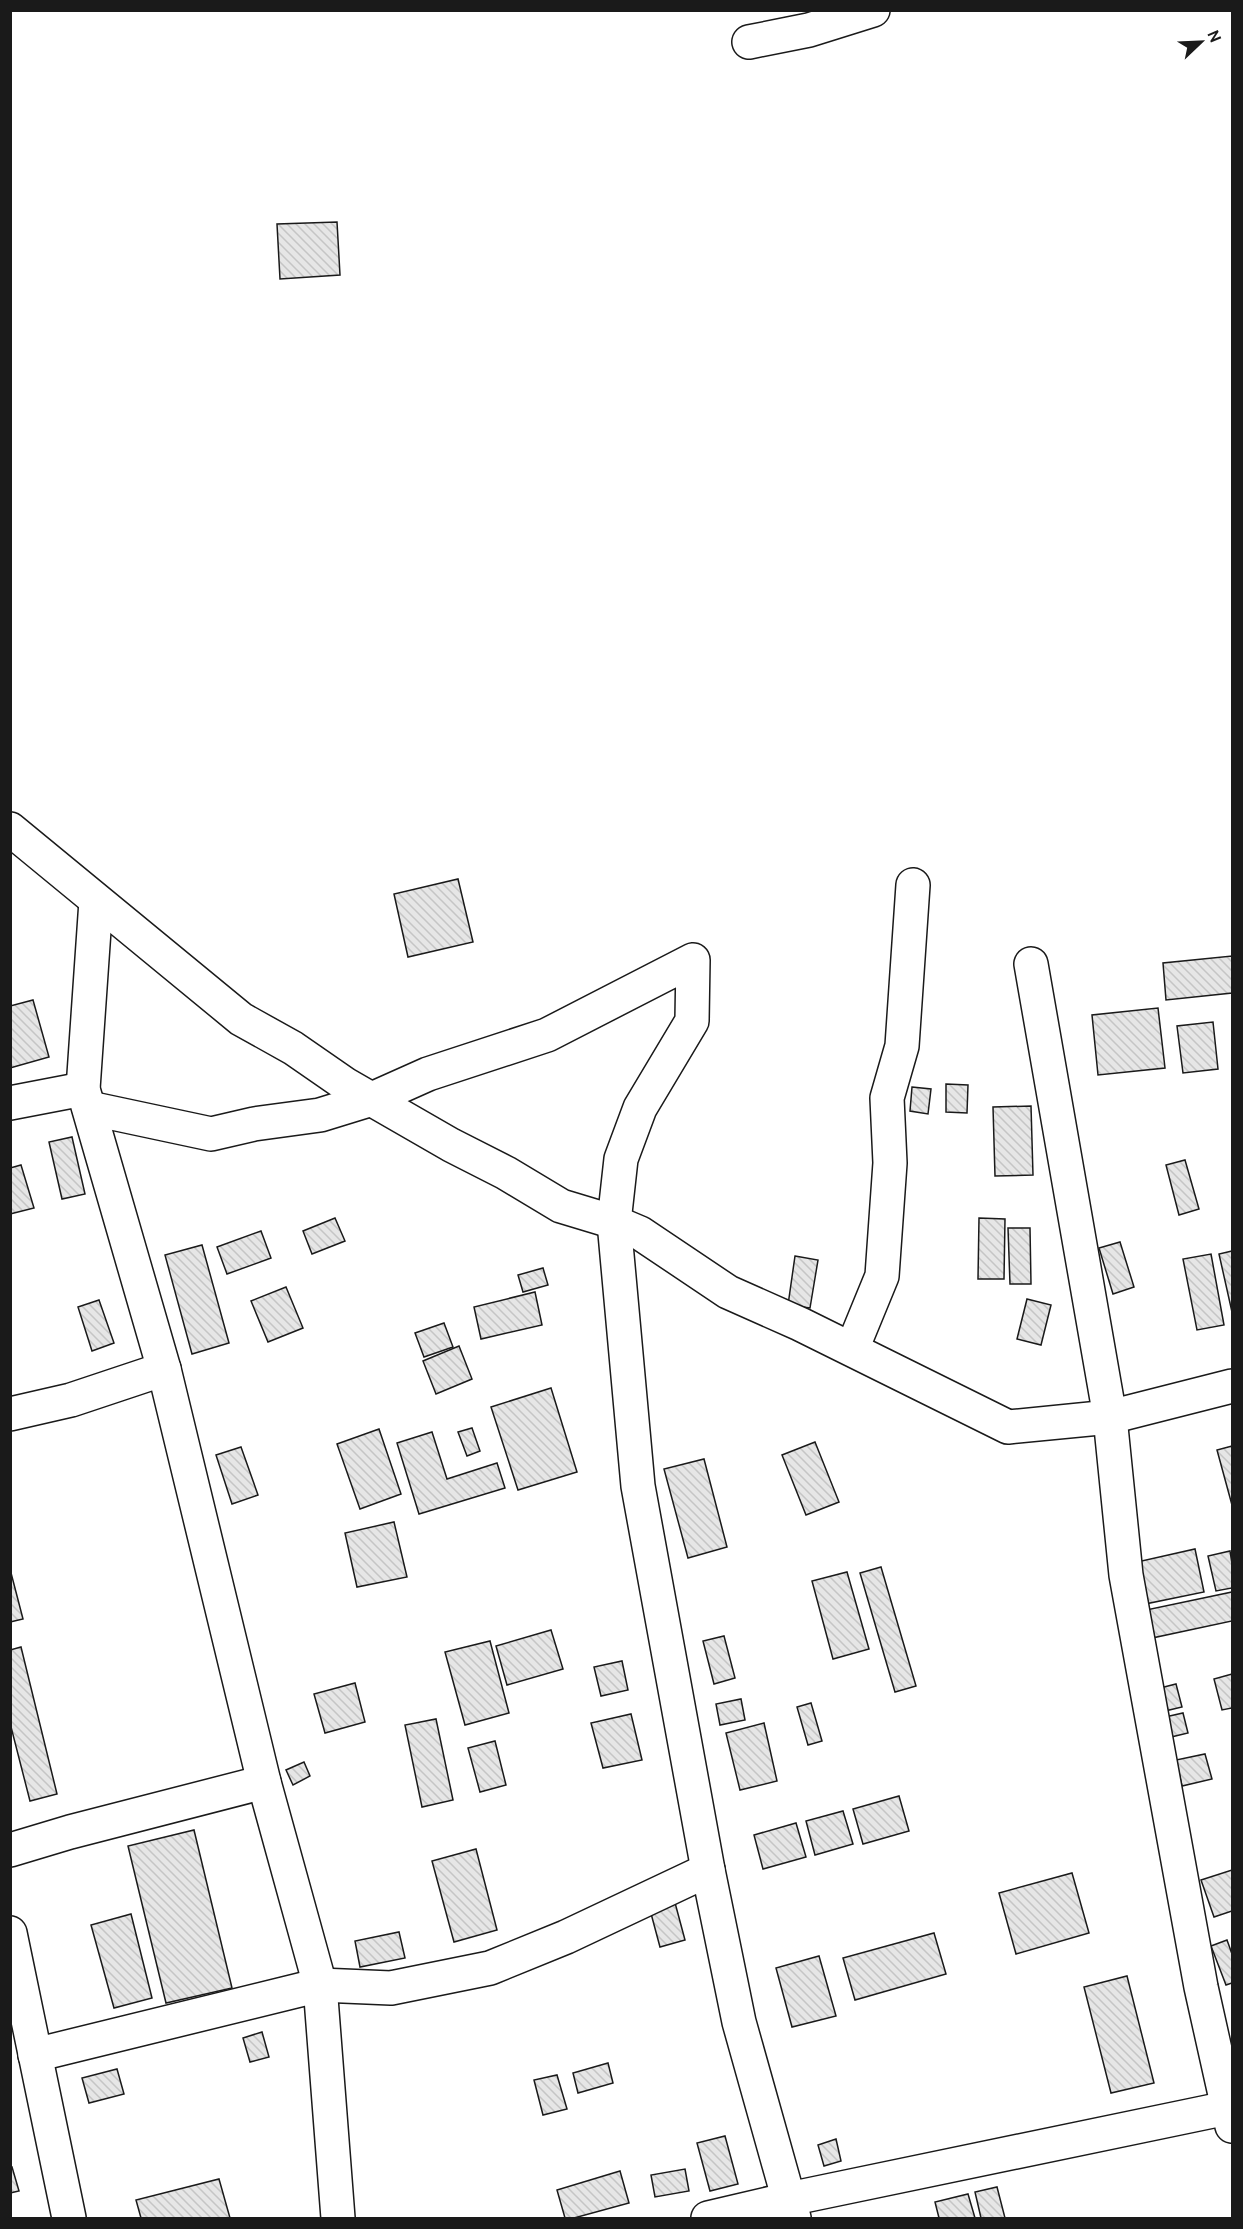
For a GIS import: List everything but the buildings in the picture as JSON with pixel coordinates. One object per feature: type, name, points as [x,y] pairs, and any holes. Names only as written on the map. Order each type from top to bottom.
[{"type":"street","points":[[748,42],[809,30],[873,10]]},
{"type":"street","points":[[10,830],[241,1018],[293,1048],[345,1084],[451,1145],[507,1173],[561,1206],[614,1222],[640,1233],[728,1292],[1008,1427],[1110,1416],[1233,1386]]},
{"type":"street","points":[[852,1350],[882,1276],[890,1163],[887,1098],[902,1046],[913,885]]},
{"type":"street","points":[[96,901],[86,1099],[164,1369],[264,1782],[320,1985],[338,2218]]},
{"type":"street","points":[[10,1103],[86,1099],[211,1134],[254,1124],[320,1115],[372,1099],[428,1074],[547,1035],[693,960],[692,1021],[640,1108],[621,1159],[614,1222],[638,1486],[708,1870],[739,2022],[792,2209]]},
{"type":"street","points":[[708,2218],[792,2209],[1231,2113],[1201,1988],[1126,1575],[1110,1416],[1031,964]]},
{"type":"street","points":[[10,1414],[71,1400],[164,1369]]},
{"type":"street","points":[[10,1850],[70,1832],[264,1782]]},
{"type":"street","points":[[35,2055],[320,1985],[391,1988],[490,1968],[566,1937],[708,1870]]},
{"type":"street","points":[[10,1934],[69,2218]]}]
